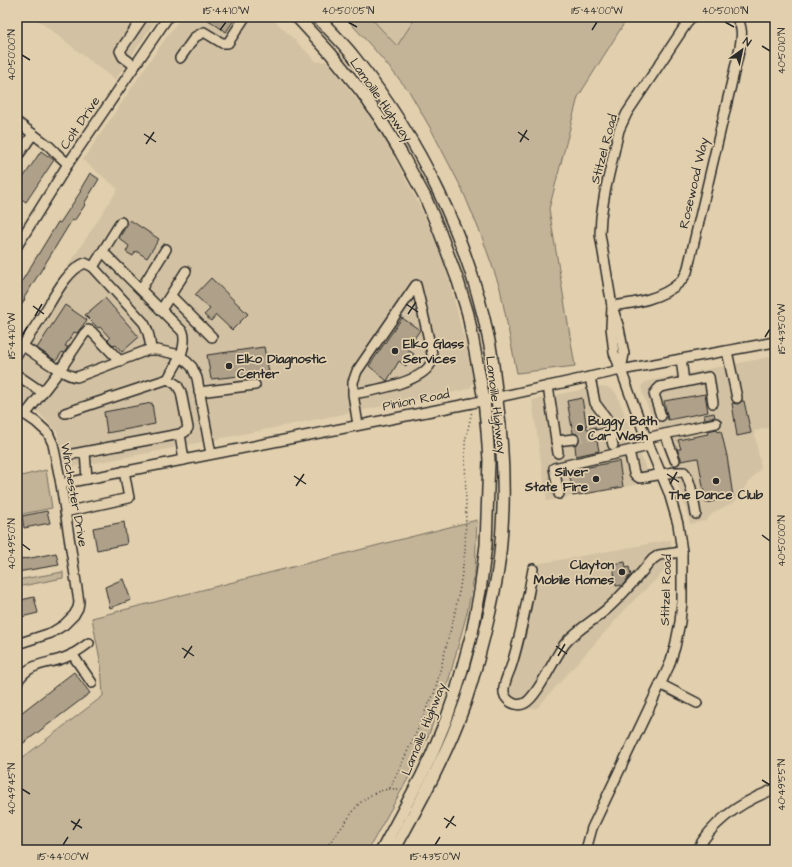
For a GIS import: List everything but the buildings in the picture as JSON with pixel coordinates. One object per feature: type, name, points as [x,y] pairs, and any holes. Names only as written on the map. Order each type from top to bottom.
[{"type":"main road","name":"Lamoille Highway","points":[[297,17],[331,54],[381,120],[425,197],[458,281],[468,314],[484,400],[489,460],[486,545],[480,591],[472,633],[457,688],[446,720],[431,756],[382,850]]},
{"type":"main road","name":"Lamoille Highway","points":[[317,17],[352,55],[389,104],[416,147],[443,199],[476,286],[490,342],[503,447],[503,525],[497,576],[483,643],[466,699],[452,736],[394,850]]},
{"type":"street","points":[[135,66],[122,57],[120,51],[143,17]]},
{"type":"street","name":"Colt Drive","points":[[17,246],[68,164],[168,17]]},
{"type":"street","points":[[180,58],[195,36],[204,32],[222,43],[228,43],[245,17]]},
{"type":"street","name":"Stitzel Road","points":[[586,850],[592,828],[669,666],[675,647],[680,622],[682,602],[682,552],[678,524],[669,493],[614,353],[610,327],[612,306],[600,234],[605,192],[620,130],[627,113],[691,17]]},
{"type":"street","name":"Rosewood Way","points":[[612,306],[630,304],[655,297],[672,288],[681,281],[687,272],[740,47],[742,33],[739,21],[736,17]]},
{"type":"street","points":[[17,122],[49,146],[68,164]]},
{"type":"street","points":[[18,153],[33,134]]},
{"type":"street","points":[[93,267],[121,222]]},
{"type":"street","points":[[141,290],[166,249]]},
{"type":"street","points":[[65,413],[168,379],[184,344],[183,332],[103,252]]},
{"type":"street","points":[[17,354],[63,283],[80,265],[85,264],[93,267],[144,323],[148,330],[151,350]]},
{"type":"street","points":[[161,310],[186,271]]},
{"type":"street","points":[[352,394],[380,389],[413,379],[424,372],[430,365],[432,359],[429,340],[416,284],[357,371],[353,382],[352,394],[358,425]]},
{"type":"street","points":[[171,296],[212,337]]},
{"type":"street","points":[[25,414],[60,370],[88,330],[91,331],[120,361]]},
{"type":"street","name":"Pinion Road","points":[[62,484],[484,400],[621,370],[775,342]]},
{"type":"street","points":[[23,346],[70,376],[76,377],[151,350],[180,355],[192,367],[197,378],[211,454]]},
{"type":"street","points":[[727,351],[737,398]]},
{"type":"street","points":[[681,359],[684,382]]},
{"type":"street","points":[[17,375],[42,392]]},
{"type":"street","points":[[590,377],[595,403],[607,419],[613,445]]},
{"type":"street","points":[[661,416],[654,394],[660,388],[684,382],[709,377],[713,403]]},
{"type":"street","points":[[73,454],[185,432],[188,428],[180,392],[177,385],[168,379]]},
{"type":"street","points":[[199,392],[255,385]]},
{"type":"street","points":[[548,386],[558,453]]},
{"type":"street","name":"Winchester Drive","points":[[17,409],[36,422],[48,433],[53,444],[62,484],[79,602],[78,608],[74,615],[64,625],[52,633],[17,644]]},
{"type":"street","points":[[559,494],[554,468],[629,451],[665,434],[716,423]]},
{"type":"street","points":[[596,435],[611,432]]},
{"type":"street","points":[[180,434],[184,460]]},
{"type":"street","points":[[665,434],[675,460]]},
{"type":"street","points":[[556,441],[574,439]]},
{"type":"street","points":[[629,451],[636,476],[640,478],[682,471],[687,474],[696,514]]},
{"type":"street","points":[[85,452],[87,478]]},
{"type":"street","points":[[65,512],[129,498],[124,471]]},
{"type":"street","points":[[534,569],[524,622],[504,690],[509,701],[519,705],[525,704],[535,694],[564,644],[622,595],[653,559],[658,555],[682,552]]},
{"type":"street","points":[[17,682],[24,674],[34,667],[64,658],[89,643]]},
{"type":"street","points":[[72,654],[92,684]]},
{"type":"street","points":[[17,668],[24,674]]},
{"type":"street","points":[[660,684],[697,703]]},
{"type":"street","points":[[697,850],[716,825],[729,813],[743,804],[775,789]]},
{"type":"path","points":[[390,788],[435,691],[451,630],[460,587],[465,551],[465,442],[472,413]]},
{"type":"path","points":[[324,850],[365,799],[380,791],[390,788],[413,792]]},
{"type":"shaded area","points":[[34,17],[158,17],[115,80]]},
{"type":"shaded area","points":[[181,17],[271,17],[317,62],[327,61],[369,115],[387,144],[433,234],[446,267],[474,380],[471,387],[464,390],[142,454],[68,468],[65,467],[57,431],[39,413],[17,398],[17,345],[118,189],[83,160]]},
{"type":"shaded area","points":[[345,17],[370,17],[397,46],[416,17],[628,17],[578,97],[549,209],[575,366],[517,373],[500,288],[482,237],[462,189],[432,131],[409,91]]},
{"type":"shaded area","points":[[370,17],[416,17],[397,46]]},
{"type":"shaded area","points":[[775,356],[775,426],[754,431],[761,468],[744,488],[736,501],[714,512],[705,521],[690,524],[683,499],[641,387],[648,381]]},
{"type":"shaded area","points":[[600,386],[611,389],[617,395],[651,482],[547,501],[532,400]]},
{"type":"shaded area","points":[[46,470],[52,508],[17,515],[17,477]]},
{"type":"shaded area","points":[[477,520],[475,572],[467,613],[449,679],[429,734],[410,775],[368,850],[17,850],[17,762],[103,696],[101,665],[92,618]]},
{"type":"shaded area","name":"Clayton Mobile Homes","points":[[671,540],[672,564],[630,604],[537,708],[518,711],[510,709],[498,694],[499,685],[517,634],[531,565]]},
{"type":"shaded area","points":[[63,572],[63,578],[17,587],[17,580]]},
{"type":"tunnel","points":[[574,439],[597,435]]},
{"type":"place","name":"Elko Glass Services","points":[[395,351]]},
{"type":"place","name":"Elko Diagnostic Center","points":[[229,366]]},
{"type":"place","name":"Buggy Bath Car Wash","points":[[580,428]]},
{"type":"place","name":"Silver State Fire","points":[[596,479]]},
{"type":"place","name":"The Dance Club","points":[[716,481]]},
{"type":"place","name":"Clayton Mobile Homes","points":[[622,572]]}]
